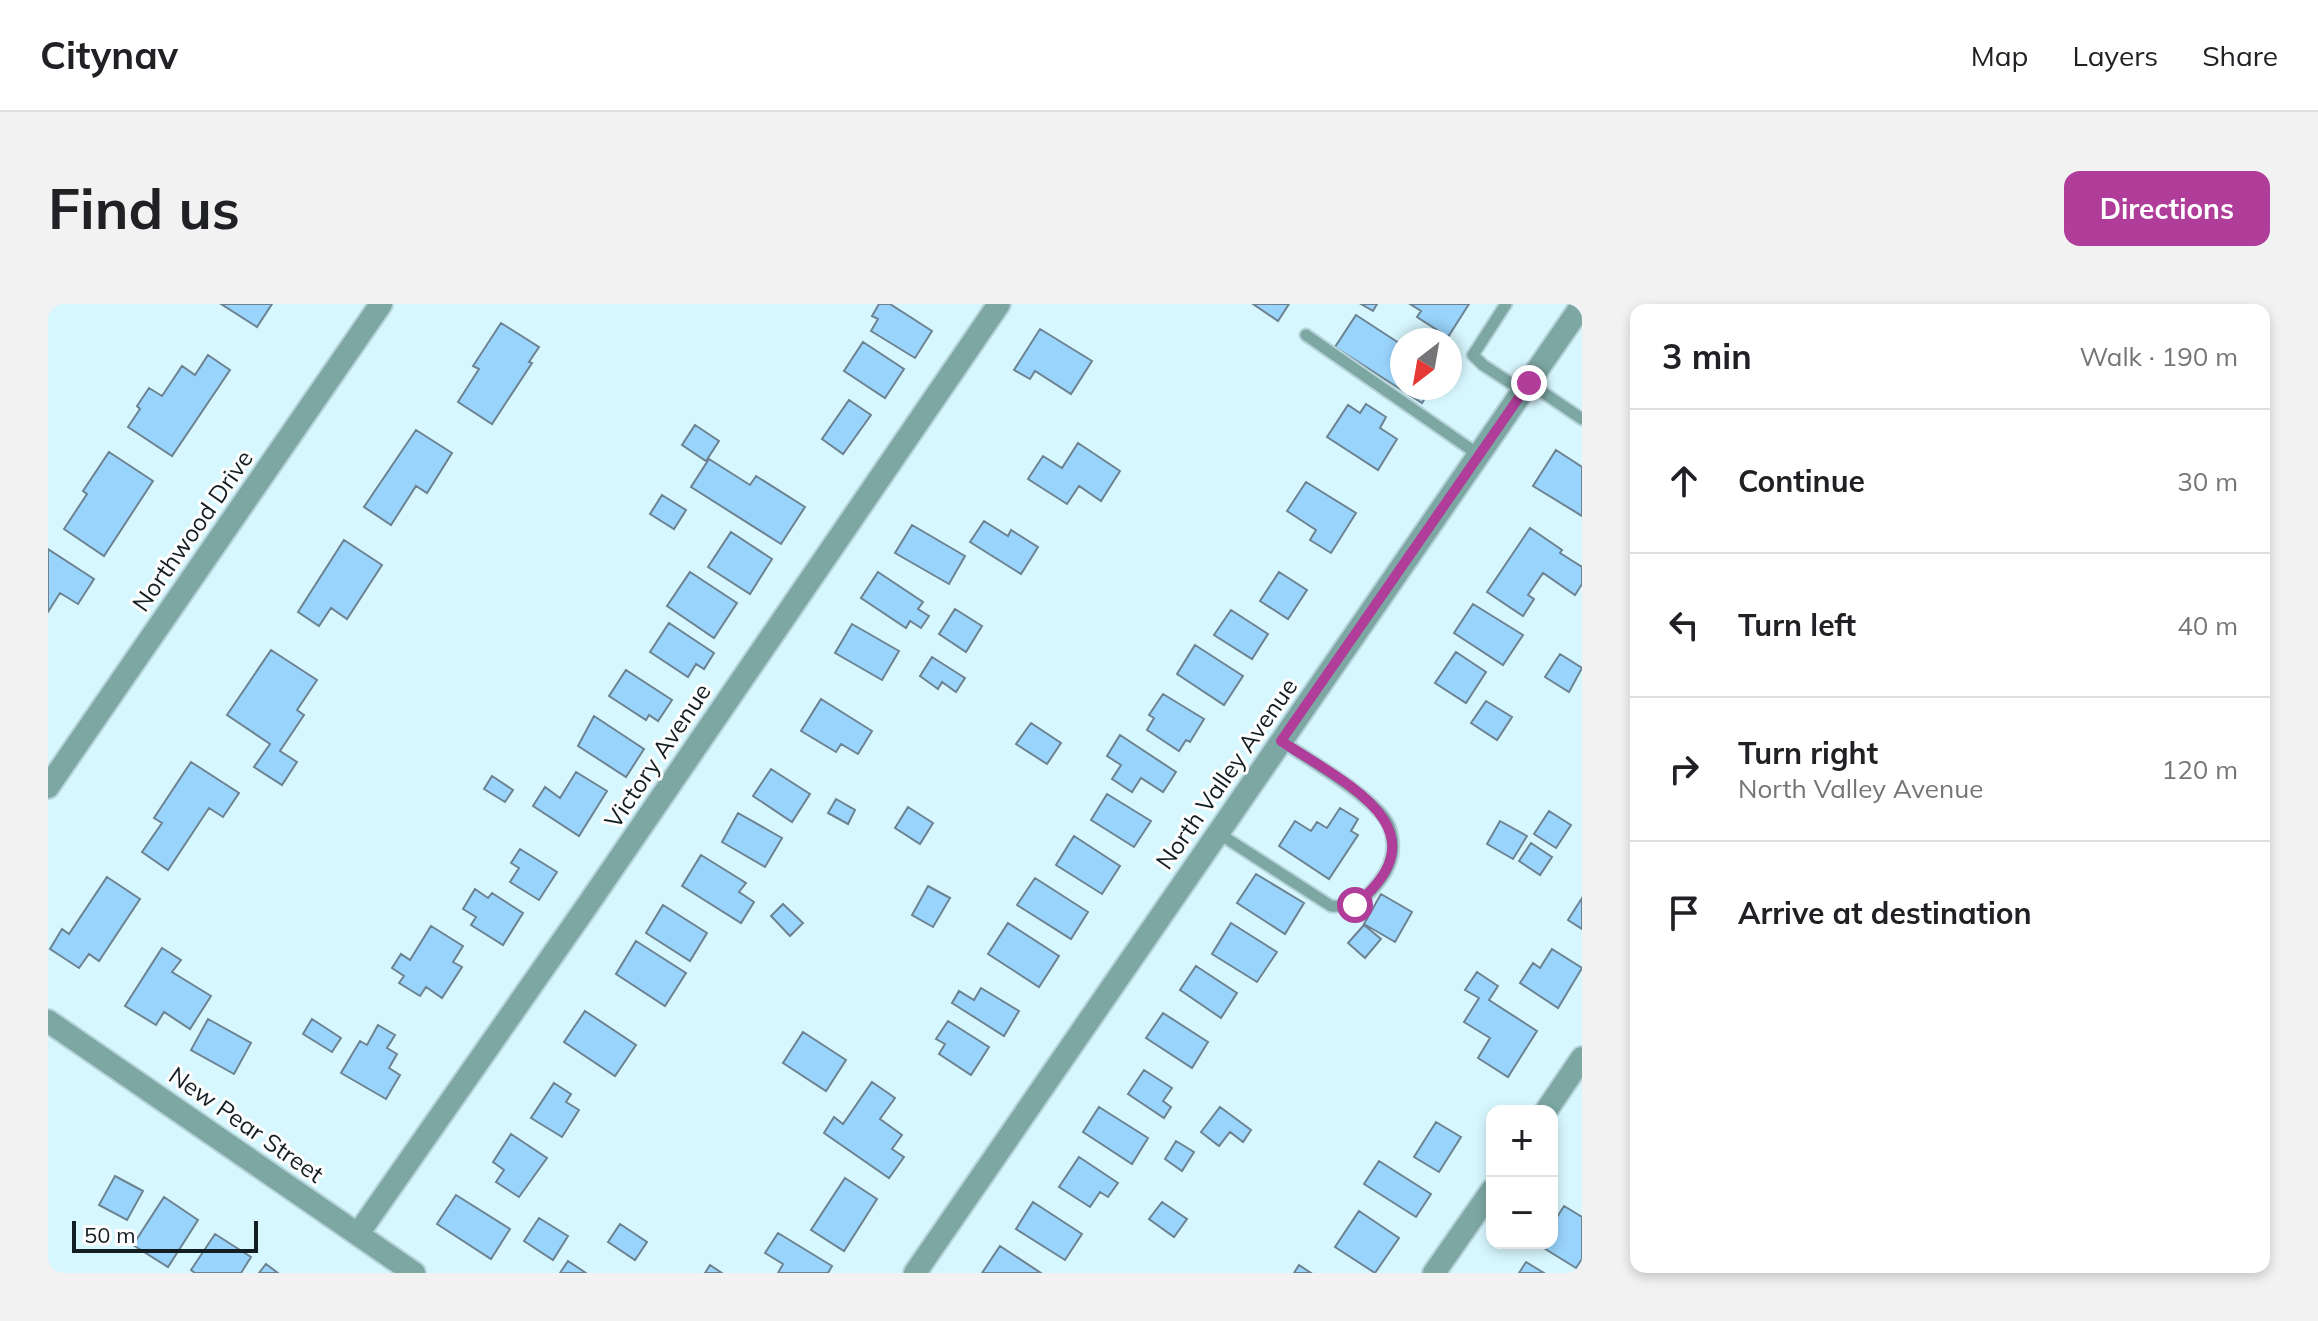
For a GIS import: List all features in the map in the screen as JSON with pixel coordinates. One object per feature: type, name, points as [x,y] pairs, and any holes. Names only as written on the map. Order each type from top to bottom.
[{"type":"street","name":"Northwood Drive","points":[[48,787],[381,304]]},
{"type":"street","name":"Victory Avenue","points":[[358,1234],[999,304]]},
{"type":"street","name":"North Valley Avenue","points":[[915,1273],[1582,305]]},
{"type":"street","name":"New Pear Street","points":[[48,1021],[414,1273]]},
{"type":"street","points":[[1550,1105],[1582,1058]]},
{"type":"street","points":[[1434,1273],[1486,1199]]},
{"type":"lane","points":[[1506,304],[1473,355],[1483,365],[1582,419]]},
{"type":"lane","points":[[1306,335],[1479,455]]},
{"type":"lane","points":[[1218,833],[1331,906],[1355,905],[1387,873],[1394,849],[1388,823],[1373,806],[1281,741]]},
{"type":"building","points":[[221,304],[272,304],[257,327]]},
{"type":"building","points":[[879,304],[890,304],[932,331],[915,358],[871,331],[878,319],[872,316]]},
{"type":"building","points":[[1253,304],[1289,304],[1278,321]]},
{"type":"building","points":[[1361,304],[1377,304],[1373,311]]},
{"type":"building","points":[[1410,304],[1469,304],[1454,328],[1434,328],[1417,317],[1421,311]]},
{"type":"building","points":[[1356,315],[1390,337],[1390,382],[1335,347]]},
{"type":"building","points":[[501,323],[539,347],[492,424],[458,402],[479,369],[473,366]]},
{"type":"building","points":[[1040,329],[1092,361],[1071,394],[1035,371],[1030,379],[1014,370]]},
{"type":"building","points":[[863,342],[904,369],[885,398],[844,371]]},
{"type":"building","points":[[208,355],[230,370],[172,456],[128,427],[149,388],[162,396],[182,366],[195,375]]},
{"type":"building","points":[[849,400],[871,415],[843,454],[822,439]]},
{"type":"building","points":[[1366,404],[1386,417],[1380,428],[1397,439],[1378,470],[1327,437],[1348,405],[1360,413]]},
{"type":"building","points":[[695,425],[719,441],[706,461],[682,445]]},
{"type":"building","points":[[416,430],[452,453],[427,493],[416,486],[391,525],[364,507]]},
{"type":"building","points":[[1078,443],[1120,471],[1101,501],[1079,486],[1067,504],[1028,479],[1043,456],[1062,468]]},
{"type":"building","points":[[1556,450],[1582,467],[1582,516],[1533,486]]},
{"type":"building","points":[[109,452],[153,481],[104,556],[64,529],[87,494],[83,491]]},
{"type":"building","points":[[709,459],[750,485],[756,476],[805,507],[781,544],[691,487]]},
{"type":"building","points":[[1306,482],[1356,513],[1331,553],[1310,540],[1316,530],[1287,511]]},
{"type":"building","points":[[662,495],[686,510],[674,529],[650,514]]},
{"type":"building","points":[[984,521],[1008,536],[1011,530],[1038,547],[1021,574],[970,542]]},
{"type":"building","points":[[912,525],[965,556],[949,584],[895,553]]},
{"type":"building","points":[[1530,528],[1582,567],[1582,584],[1575,595],[1543,573],[1528,595],[1534,599],[1523,616],[1487,592]]},
{"type":"building","points":[[731,532],[772,559],[750,594],[708,567]]},
{"type":"building","points":[[344,540],[382,565],[347,619],[331,608],[319,626],[298,612]]},
{"type":"building","points":[[48,549],[94,579],[78,604],[60,593],[48,612]]},
{"type":"building","points":[[690,572],[737,603],[714,638],[667,606]]},
{"type":"building","points":[[878,572],[923,602],[918,609],[929,616],[921,628],[910,621],[906,628],[861,598]]},
{"type":"building","points":[[1279,572],[1307,590],[1288,619],[1260,601]]},
{"type":"building","points":[[1473,604],[1523,635],[1503,665],[1454,633]]},
{"type":"building","points":[[955,609],[982,626],[966,652],[939,634]]},
{"type":"building","points":[[1231,610],[1268,634],[1252,659],[1214,635]]},
{"type":"building","points":[[669,623],[714,653],[704,669],[696,664],[688,677],[650,652]]},
{"type":"building","points":[[852,624],[899,651],[882,680],[835,653]]},
{"type":"building","points":[[1195,645],[1243,676],[1224,705],[1177,674]]},
{"type":"building","points":[[271,650],[317,680],[297,710],[304,715],[280,751],[297,762],[282,785],[254,767],[270,744],[227,715]]},
{"type":"building","points":[[1456,652],[1486,672],[1466,703],[1435,683]]},
{"type":"building","points":[[1560,654],[1582,668],[1569,692],[1545,677]]},
{"type":"building","points":[[932,657],[965,678],[956,692],[942,682],[938,689],[920,676]]},
{"type":"building","points":[[626,670],[672,700],[658,721],[649,715],[646,720],[609,696]]},
{"type":"building","points":[[1163,694],[1204,719],[1190,742],[1186,740],[1179,751],[1147,730],[1154,718],[1149,715]]},
{"type":"building","points":[[821,699],[872,731],[858,754],[841,744],[836,752],[801,731]]},
{"type":"building","points":[[1486,701],[1512,717],[1497,740],[1471,723]]},
{"type":"building","points":[[594,716],[644,749],[626,777],[578,746]]},
{"type":"building","points":[[1031,723],[1061,743],[1047,764],[1016,744]]},
{"type":"building","points":[[1120,735],[1176,772],[1163,792],[1141,778],[1132,792],[1112,779],[1121,765],[1107,756]]},
{"type":"building","points":[[191,762],[239,793],[223,817],[209,808],[168,870],[142,852],[162,823],[154,818]]},
{"type":"building","points":[[771,769],[810,794],[792,822],[753,796]]},
{"type":"building","points":[[576,772],[607,791],[579,836],[533,806],[545,787],[560,798]]},
{"type":"building","points":[[492,776],[513,790],[505,802],[484,789]]},
{"type":"building","points":[[1107,794],[1151,821],[1134,847],[1091,820]]},
{"type":"building","points":[[836,799],[855,810],[848,824],[828,813]]},
{"type":"building","points":[[908,807],[933,823],[920,844],[895,828]]},
{"type":"building","points":[[1340,808],[1358,819],[1351,831],[1358,835],[1329,879],[1279,846],[1295,821],[1311,831],[1317,822],[1327,828]]},
{"type":"building","points":[[1549,811],[1571,825],[1556,848],[1534,834]]},
{"type":"building","points":[[738,813],[782,838],[765,867],[722,842]]},
{"type":"building","points":[[1500,821],[1527,836],[1513,859],[1487,844]]},
{"type":"building","points":[[1074,836],[1120,866],[1102,894],[1056,865]]},
{"type":"building","points":[[1531,843],[1552,857],[1540,875],[1519,861]]},
{"type":"building","points":[[520,849],[557,872],[539,900],[510,882],[519,868],[511,863]]},
{"type":"building","points":[[701,855],[746,883],[739,892],[754,902],[741,923],[682,886]]},
{"type":"building","points":[[1256,874],[1304,903],[1285,934],[1237,903]]},
{"type":"building","points":[[107,877],[140,899],[99,961],[89,954],[79,968],[50,949],[62,929],[69,934]]},
{"type":"building","points":[[1035,878],[1088,912],[1071,939],[1017,905]]},
{"type":"building","points":[[928,886],[950,898],[933,927],[912,915]]},
{"type":"building","points":[[475,889],[488,898],[492,893],[523,913],[503,945],[471,925],[476,917],[463,909]]},
{"type":"building","points":[[1381,894],[1412,912],[1395,942],[1364,924]]},
{"type":"building","points":[[1582,898],[1582,929],[1568,920]]},
{"type":"building","points":[[783,904],[803,923],[790,936],[771,916]]},
{"type":"building","points":[[663,905],[707,933],[690,961],[646,933]]},
{"type":"building","points":[[1008,923],[1059,956],[1039,987],[988,954]]},
{"type":"building","points":[[1231,923],[1277,952],[1257,982],[1212,954]]},
{"type":"building","points":[[1364,925],[1381,939],[1365,958],[1348,943]]},
{"type":"building","points":[[431,926],[463,946],[453,962],[462,967],[442,998],[426,987],[420,996],[399,983],[404,976],[392,968],[401,954],[410,960]]},
{"type":"building","points":[[636,941],[686,973],[665,1006],[616,974]]},
{"type":"building","points":[[162,948],[181,960],[172,972],[211,996],[190,1029],[164,1012],[156,1025],[125,1006]]},
{"type":"building","points":[[1552,949],[1582,968],[1558,1008],[1520,983],[1533,963],[1540,968]]},
{"type":"building","points":[[1196,966],[1237,993],[1221,1018],[1180,990]]},
{"type":"building","points":[[1477,972],[1498,986],[1489,1000],[1537,1031],[1508,1077],[1478,1058],[1490,1038],[1464,1022],[1479,998],[1465,990]]},
{"type":"building","points":[[981,988],[1019,1011],[1004,1036],[952,1003],[959,991],[974,1000]]},
{"type":"building","points":[[585,1011],[636,1045],[615,1076],[564,1042]]},
{"type":"building","points":[[1163,1013],[1208,1042],[1192,1068],[1146,1038]]},
{"type":"building","points":[[208,1019],[251,1043],[234,1074],[191,1050]]},
{"type":"building","points":[[312,1019],[341,1038],[332,1052],[303,1034]]},
{"type":"building","points":[[948,1021],[989,1047],[971,1075],[939,1054],[945,1044],[936,1039]]},
{"type":"building","points":[[378,1025],[395,1035],[387,1048],[397,1054],[389,1068],[400,1075],[386,1099],[341,1073],[360,1041],[367,1045]]},
{"type":"building","points":[[803,1032],[846,1060],[826,1091],[783,1063]]},
{"type":"building","points":[[1144,1070],[1172,1088],[1163,1101],[1171,1107],[1164,1118],[1128,1094]]},
{"type":"building","points":[[872,1082],[895,1098],[880,1119],[902,1135],[892,1149],[904,1157],[889,1178],[824,1133],[834,1117],[843,1124]]},
{"type":"building","points":[[554,1083],[571,1094],[566,1102],[579,1110],[562,1137],[531,1118]]},
{"type":"building","points":[[1099,1107],[1148,1138],[1132,1164],[1083,1132]]},
{"type":"building","points":[[1220,1107],[1251,1130],[1243,1142],[1230,1132],[1219,1146],[1201,1132]]},
{"type":"building","points":[[1436,1122],[1461,1137],[1439,1172],[1414,1157]]},
{"type":"building","points":[[511,1134],[547,1158],[519,1197],[496,1182],[504,1170],[493,1162]]},
{"type":"building","points":[[1176,1141],[1194,1152],[1182,1171],[1165,1159]]},
{"type":"building","points":[[1079,1157],[1118,1183],[1108,1197],[1100,1192],[1090,1207],[1059,1187]]},
{"type":"building","points":[[1379,1161],[1431,1194],[1416,1217],[1364,1184]]},
{"type":"building","points":[[115,1176],[143,1191],[127,1220],[99,1205]]},
{"type":"building","points":[[845,1178],[877,1199],[844,1251],[811,1230]]},
{"type":"building","points":[[456,1195],[510,1229],[491,1259],[437,1224]]},
{"type":"building","points":[[164,1197],[198,1220],[168,1267],[133,1245]]},
{"type":"building","points":[[1033,1202],[1082,1234],[1065,1260],[1016,1229]]},
{"type":"building","points":[[1162,1202],[1187,1219],[1174,1237],[1149,1219]]},
{"type":"building","points":[[1564,1206],[1582,1217],[1582,1259],[1576,1268],[1545,1249],[1558,1249],[1558,1216]]},
{"type":"building","points":[[1359,1211],[1399,1238],[1375,1273],[1335,1247]]},
{"type":"building","points":[[539,1218],[568,1236],[553,1260],[524,1241]]},
{"type":"building","points":[[620,1224],[647,1242],[635,1260],[608,1242]]},
{"type":"building","points":[[778,1233],[832,1266],[828,1273],[778,1273],[783,1264],[765,1253]]},
{"type":"building","points":[[215,1234],[251,1257],[241,1273],[195,1273],[191,1270]]},
{"type":"building","points":[[1000,1246],[1041,1273],[982,1273]]},
{"type":"building","points":[[568,1261],[586,1273],[560,1273]]},
{"type":"building","points":[[1526,1262],[1544,1273],[1519,1273]]},
{"type":"building","points":[[266,1264],[278,1273],[259,1273]]},
{"type":"building","points":[[710,1265],[722,1273],[705,1273]]},
{"type":"building","points":[[1299,1265],[1311,1273],[1294,1273]]},
{"type":"route","points":[[1355,905],[1387,873],[1394,849],[1388,823],[1373,806],[1340,780],[1281,741],[1529,383]]}]
